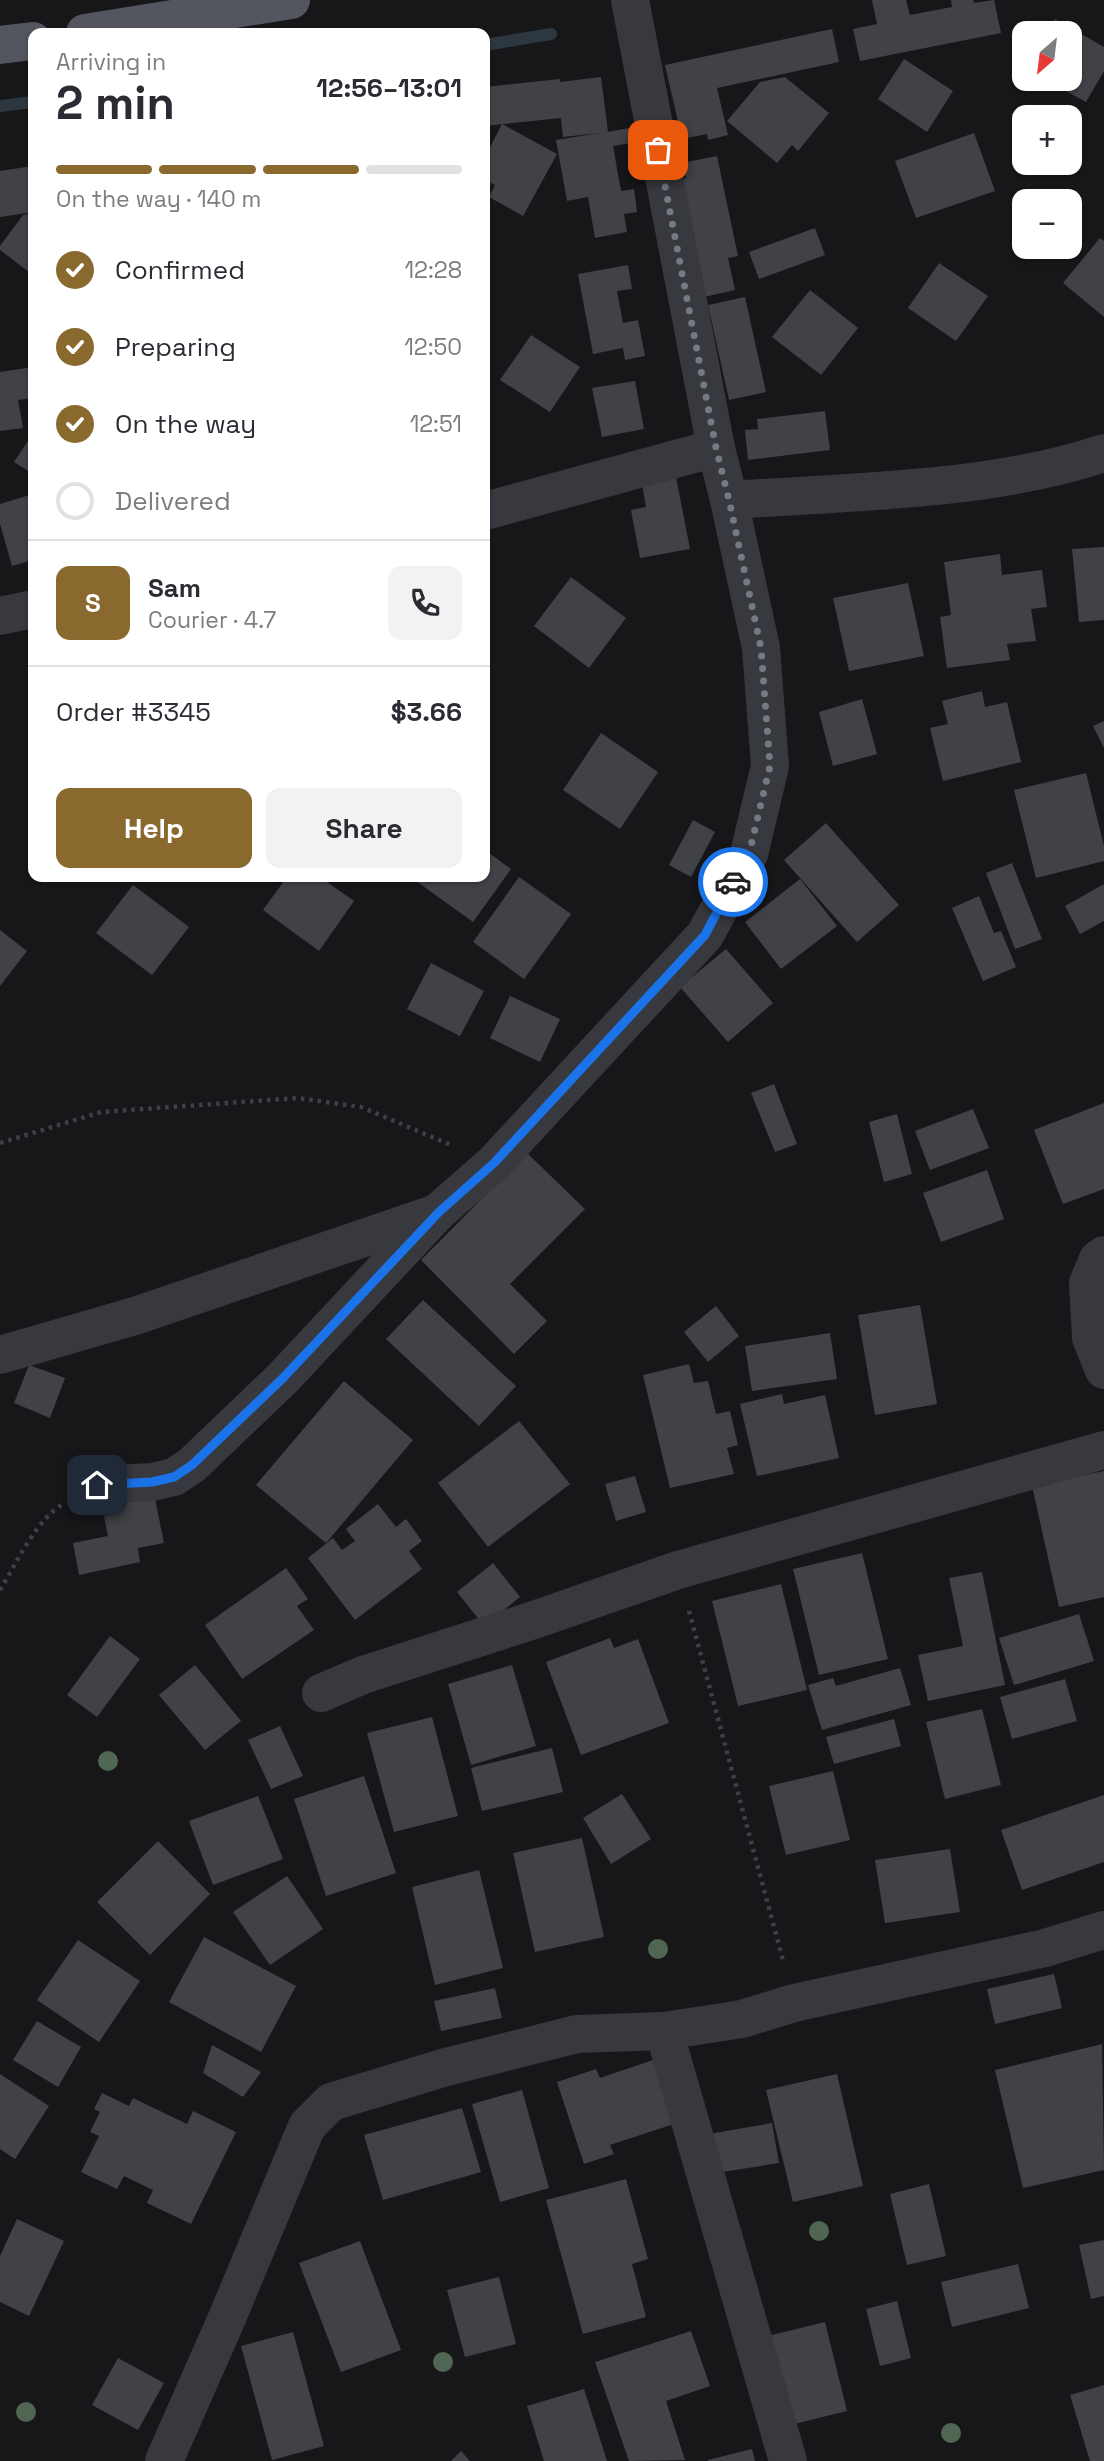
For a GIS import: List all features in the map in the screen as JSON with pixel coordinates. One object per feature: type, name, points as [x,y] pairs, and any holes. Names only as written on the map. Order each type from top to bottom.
[{"type":"main road","points":[[116,28],[290,0]]},
{"type":"main road","points":[[0,45],[28,42]]},
{"type":"street","points":[[97,1485],[152,1482],[174,1477],[192,1465],[283,1378],[439,1212],[494,1163],[705,935],[749,854],[770,766],[761,648],[716,448],[630,0]]},
{"type":"street","points":[[490,510],[716,448]]},
{"type":"street","points":[[729,500],[979,480],[1071,464],[1104,453]]},
{"type":"street","points":[[0,616],[28,610]]},
{"type":"street","points":[[0,1355],[138,1314],[439,1212]]},
{"type":"street","points":[[1104,1255],[1098,1259],[1088,1283],[1091,1338],[1104,1370]]},
{"type":"street","points":[[321,1693],[363,1675],[678,1570],[1104,1450]]},
{"type":"street","points":[[164,2461],[307,2126],[331,2102],[446,2067],[577,2034],[664,2031],[742,2019],[794,2003],[1045,1948],[1104,1930]]},
{"type":"street","points":[[664,2031],[788,2461]]},
{"type":"path","points":[[0,1143],[101,1112],[298,1098],[361,1107],[494,1163]]},
{"type":"path","points":[[0,1590],[30,1540],[54,1509],[97,1485]]},
{"type":"path","points":[[678,1570],[794,2003]]},
{"type":"building","points":[[872,0],[906,0],[910,15],[952,7],[951,0],[973,0],[974,3],[994,0],[1001,33],[860,61],[853,29],[877,24]]},
{"type":"building","points":[[832,29],[839,62],[717,88],[728,135],[708,140],[707,134],[682,139],[665,65]]},
{"type":"building","points":[[1082,34],[1104,47],[1104,71],[1086,102],[1066,91],[1082,91]]},
{"type":"building","points":[[904,59],[953,91],[927,132],[878,99]]},
{"type":"building","points":[[601,77],[608,132],[629,128],[631,143],[613,146],[621,191],[634,189],[637,212],[624,214],[627,232],[595,238],[588,197],[567,201],[556,140],[599,133],[563,137],[561,118],[490,125],[490,86],[560,79],[560,82]]},
{"type":"building","points":[[785,77],[829,113],[798,151],[792,145],[777,163],[727,121],[760,82]]},
{"type":"building","points":[[502,124],[557,154],[523,216],[490,198],[495,185],[490,182],[490,147]]},
{"type":"building","points":[[974,133],[995,191],[916,218],[895,161]]},
{"type":"building","points":[[717,156],[738,256],[728,258],[735,290],[704,297],[678,180],[686,178],[682,163]]},
{"type":"building","points":[[28,167],[28,213],[0,217],[0,171]]},
{"type":"building","points":[[28,214],[28,271],[0,250],[0,246],[23,215]]},
{"type":"building","points":[[815,228],[825,255],[759,279],[749,252]]},
{"type":"building","points":[[1100,238],[1104,241],[1104,317],[1063,283]]},
{"type":"building","points":[[939,263],[988,296],[956,341],[908,308]]},
{"type":"building","points":[[628,265],[632,289],[617,291],[623,323],[638,320],[645,356],[625,360],[623,348],[593,354],[578,274]]},
{"type":"building","points":[[810,290],[858,328],[821,375],[772,337]]},
{"type":"building","points":[[745,297],[766,392],[729,400],[708,305]]},
{"type":"building","points":[[531,335],[580,367],[550,412],[500,380]]},
{"type":"building","points":[[28,368],[28,399],[18,400],[23,428],[0,431],[0,372]]},
{"type":"building","points":[[635,381],[644,429],[602,437],[592,388]]},
{"type":"building","points":[[825,411],[830,450],[748,460],[745,430],[758,429],[757,419]]},
{"type":"building","points":[[28,441],[28,471],[14,462]]},
{"type":"building","points":[[676,477],[690,549],[640,558],[631,510],[646,507],[642,483]]},
{"type":"building","points":[[28,496],[28,561],[12,566],[0,524],[0,504]]},
{"type":"building","points":[[1104,547],[1104,620],[1079,622],[1072,549]]},
{"type":"building","points":[[1000,554],[1002,575],[1042,570],[1047,607],[1031,609],[1036,641],[1007,644],[1010,660],[947,668],[940,617],[951,615],[944,562]]},
{"type":"building","points":[[571,577],[626,618],[589,668],[534,626]]},
{"type":"building","points":[[908,583],[924,656],[849,671],[833,598]]},
{"type":"building","points":[[982,691],[985,707],[1007,702],[1021,762],[943,781],[930,728],[948,724],[942,701]]},
{"type":"building","points":[[862,699],[877,754],[833,766],[819,712]]},
{"type":"building","points":[[1104,721],[1104,748],[1093,726]]},
{"type":"building","points":[[601,733],[658,772],[620,829],[563,790]]},
{"type":"building","points":[[1086,773],[1104,846],[1104,861],[1036,878],[1014,790]]},
{"type":"building","points":[[693,820],[715,832],[691,877],[669,865]]},
{"type":"building","points":[[826,823],[899,905],[857,942],[784,860]]},
{"type":"building","points":[[490,854],[511,869],[473,922],[417,882],[490,882]]},
{"type":"building","points":[[1012,863],[1042,939],[1015,949],[986,873]]},
{"type":"building","points":[[519,877],[571,914],[524,979],[473,942]]},
{"type":"building","points":[[800,879],[837,926],[781,969],[745,922]]},
{"type":"building","points":[[283,882],[327,882],[354,901],[319,951],[263,910]]},
{"type":"building","points":[[1104,884],[1104,921],[1080,934],[1065,906]]},
{"type":"building","points":[[133,885],[189,927],[152,975],[96,933]]},
{"type":"building","points":[[979,896],[994,933],[1001,931],[1016,967],[983,981],[952,908]]},
{"type":"building","points":[[0,930],[27,951],[0,986]]},
{"type":"building","points":[[726,949],[773,1003],[728,1042],[680,987]]},
{"type":"building","points":[[431,963],[484,991],[460,1036],[407,1009]]},
{"type":"building","points":[[510,996],[560,1019],[540,1062],[490,1038]]},
{"type":"building","points":[[774,1084],[797,1144],[775,1152],[751,1093]]},
{"type":"building","points":[[1104,1103],[1104,1189],[1063,1204],[1034,1130]]},
{"type":"building","points":[[973,1109],[989,1148],[930,1170],[915,1131]]},
{"type":"building","points":[[897,1114],[912,1174],[884,1182],[869,1122]]},
{"type":"building","points":[[527,1153],[585,1209],[510,1284],[547,1321],[514,1354],[421,1260]]},
{"type":"building","points":[[987,1170],[1004,1219],[941,1242],[923,1193]]},
{"type":"building","points":[[423,1300],[516,1386],[479,1426],[386,1339]]},
{"type":"building","points":[[920,1305],[937,1404],[875,1415],[858,1315]]},
{"type":"building","points":[[716,1306],[739,1336],[708,1362],[684,1332]]},
{"type":"building","points":[[830,1333],[837,1379],[752,1391],[745,1346]]},
{"type":"building","points":[[689,1364],[694,1383],[708,1381],[716,1414],[730,1411],[738,1445],[727,1448],[734,1474],[670,1488],[643,1375]]},
{"type":"building","points":[[29,1365],[65,1378],[50,1418],[14,1403]]},
{"type":"building","points":[[344,1381],[413,1440],[326,1543],[256,1485]]},
{"type":"building","points":[[782,1394],[784,1404],[825,1395],[839,1458],[757,1476],[740,1404]]},
{"type":"building","points":[[519,1421],[570,1484],[488,1547],[438,1483]]},
{"type":"building","points":[[1104,1471],[1104,1597],[1059,1607],[1032,1486]]},
{"type":"building","points":[[635,1476],[646,1512],[616,1521],[605,1484]]},
{"type":"building","points":[[153,1489],[164,1543],[138,1548],[140,1562],[79,1575],[73,1543],[108,1536],[104,1516],[115,1514],[111,1498]]},
{"type":"building","points":[[378,1504],[396,1527],[406,1519],[422,1541],[409,1551],[422,1569],[355,1620],[308,1558],[333,1538],[342,1550],[355,1541],[346,1529]]},
{"type":"building","points":[[862,1553],[888,1659],[819,1675],[793,1569]]},
{"type":"building","points":[[493,1563],[520,1597],[484,1626],[457,1592]]},
{"type":"building","points":[[286,1568],[308,1599],[297,1606],[314,1630],[242,1679],[205,1625]]},
{"type":"building","points":[[982,1572],[1005,1685],[928,1701],[918,1655],[963,1646],[949,1578]]},
{"type":"building","points":[[781,1584],[807,1690],[738,1706],[712,1601]]},
{"type":"building","points":[[1079,1614],[1094,1661],[1014,1685],[999,1638]]},
{"type":"building","points":[[110,1636],[140,1659],[97,1717],[67,1695]]},
{"type":"building","points":[[610,1638],[614,1648],[638,1639],[669,1723],[581,1755],[546,1662]]},
{"type":"building","points":[[195,1665],[241,1721],[205,1750],[159,1695]]},
{"type":"building","points":[[512,1665],[536,1746],[471,1765],[448,1684]]},
{"type":"building","points":[[900,1668],[911,1705],[822,1730],[808,1685],[833,1678],[836,1686]]},
{"type":"building","points":[[1065,1679],[1077,1721],[1012,1739],[1000,1697]]},
{"type":"building","points":[[982,1709],[1001,1785],[945,1799],[926,1722]]},
{"type":"building","points":[[432,1717],[458,1816],[394,1832],[367,1733]]},
{"type":"building","points":[[894,1719],[901,1746],[834,1764],[826,1737]]},
{"type":"building","points":[[280,1726],[303,1776],[271,1789],[248,1740]]},
{"type":"building","points":[[552,1748],[563,1792],[482,1811],[471,1768]]},
{"type":"building","points":[[833,1771],[850,1840],[786,1855],[769,1786]]},
{"type":"building","points":[[364,1776],[396,1873],[326,1896],[294,1799]]},
{"type":"building","points":[[622,1794],[651,1839],[611,1864],[583,1818]]},
{"type":"building","points":[[1104,1795],[1104,1862],[1022,1890],[1001,1830]]},
{"type":"building","points":[[258,1796],[283,1859],[213,1885],[189,1821]]},
{"type":"building","points":[[582,1838],[604,1937],[535,1952],[513,1853]]},
{"type":"building","points":[[158,1841],[210,1894],[150,1955],[97,1902]]},
{"type":"building","points":[[950,1849],[960,1912],[885,1923],[875,1860]]},
{"type":"building","points":[[479,1870],[503,1968],[435,1985],[412,1887]]},
{"type":"building","points":[[287,1876],[323,1929],[270,1965],[233,1912]]},
{"type":"building","points":[[204,1937],[296,1986],[261,2052],[169,2002]]},
{"type":"building","points":[[78,1940],[140,1981],[99,2042],[37,2000]]},
{"type":"building","points":[[1054,1974],[1062,2008],[995,2024],[987,1989]]},
{"type":"building","points":[[495,1988],[502,2018],[441,2031],[434,2001]]},
{"type":"building","points":[[37,2021],[81,2047],[58,2087],[13,2060]]},
{"type":"building","points":[[1102,2044],[1104,2170],[1023,2188],[995,2070]]},
{"type":"building","points":[[212,2045],[261,2072],[243,2097],[203,2073]]},
{"type":"building","points":[[653,2060],[674,2124],[610,2145],[614,2154],[584,2164],[557,2082],[596,2069],[600,2078]]},
{"type":"building","points":[[0,2074],[49,2106],[15,2159],[0,2149]]},
{"type":"building","points":[[837,2074],[863,2186],[793,2202],[766,2090]]},
{"type":"building","points":[[522,2090],[549,2188],[500,2202],[472,2104]]},
{"type":"building","points":[[102,2093],[129,2106],[133,2098],[187,2124],[193,2111],[236,2132],[191,2224],[147,2203],[153,2190],[124,2176],[117,2189],[81,2172],[99,2136],[90,2132],[100,2112],[94,2109]]},
{"type":"building","points":[[462,2108],[481,2172],[383,2200],[364,2135]]},
{"type":"building","points":[[772,2123],[779,2163],[716,2173],[709,2134]]},
{"type":"building","points":[[626,2179],[648,2259],[632,2264],[646,2317],[583,2334],[546,2200]]},
{"type":"building","points":[[929,2184],[946,2256],[907,2265],[890,2194]]},
{"type":"building","points":[[17,2219],[64,2241],[29,2316],[0,2302],[0,2256]]},
{"type":"building","points":[[1104,2240],[1104,2296],[1091,2299],[1079,2245]]},
{"type":"building","points":[[360,2241],[401,2350],[341,2372],[299,2263]]},
{"type":"building","points":[[1018,2264],[1029,2308],[952,2327],[941,2282]]},
{"type":"building","points":[[499,2277],[516,2344],[465,2357],[447,2290]]},
{"type":"building","points":[[897,2301],[911,2358],[880,2366],[866,2309]]},
{"type":"building","points":[[825,2322],[847,2411],[790,2425],[768,2336]]},
{"type":"building","points":[[691,2331],[710,2386],[666,2401],[685,2460],[629,2461],[595,2362]]},
{"type":"building","points":[[293,2332],[324,2446],[272,2460],[241,2346]]},
{"type":"building","points":[[118,2358],[164,2383],[138,2430],[92,2405]]},
{"type":"building","points":[[1104,2385],[1104,2461],[1090,2461],[1070,2395]]},
{"type":"building","points":[[584,2389],[607,2461],[544,2461],[527,2406]]},
{"type":"building","points":[[752,2449],[755,2461],[708,2461],[708,2460]]},
{"type":"building","points":[[461,2451],[470,2461],[451,2461]]},
{"type":"waterway","points":[[490,44],[551,34]]},
{"type":"waterway","points":[[0,106],[28,103]]},
{"type":"way so far","points":[[658,150],[716,448],[761,648],[770,766],[749,854],[733,882]]},
{"type":"route","points":[[97,1485],[152,1482],[174,1477],[192,1465],[283,1378],[439,1212],[494,1163],[705,935],[733,882]]}]
